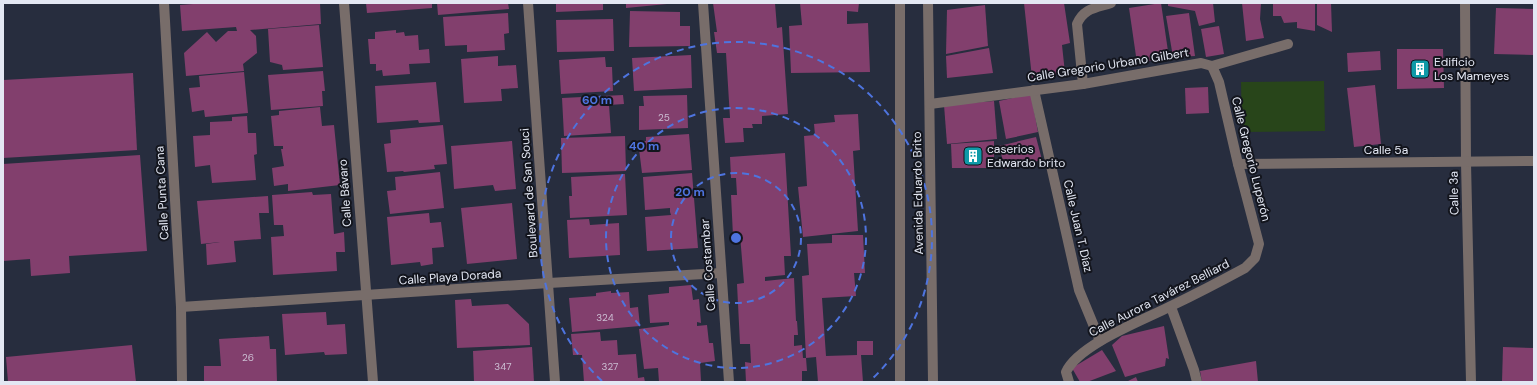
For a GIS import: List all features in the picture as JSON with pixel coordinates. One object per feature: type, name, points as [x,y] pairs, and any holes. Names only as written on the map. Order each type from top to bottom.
[{"type":"street","name":"Calle Punta Cana","points":[[164,3],[181,307],[182,382]]},
{"type":"street","name":"Calle Bávaro","points":[[344,3],[373,382]]},
{"type":"street","name":"Boulevard de San Souci","points":[[528,3],[555,382]]},
{"type":"street","name":"Calle Costambar","points":[[703,3],[729,382]]},
{"type":"street","name":"Avenida Eduardo Brito","points":[[900,3],[900,382]]},
{"type":"street","name":"Avenida Eduardo Brito","points":[[928,3],[933,382]]},
{"type":"street","points":[[1083,84],[1077,24],[1081,16],[1089,10],[1111,3]]},
{"type":"street","name":"Calle 3a","points":[[1465,3],[1466,162],[1471,382]]},
{"type":"street","name":"Calle Gregorio Urbano Gilbert","points":[[930,104],[1083,84],[1201,63],[1212,66],[1288,44]]},
{"type":"street","name":"Calle Gregorio Luperón","points":[[1212,66],[1219,82],[1238,164],[1259,244],[1255,258]]},
{"type":"street","name":"Calle Juan T. Díaz","points":[[1034,90],[1079,290],[1100,341]]},
{"type":"street","name":"Calle 5a","points":[[1238,164],[1534,161]]},
{"type":"street","name":"Calle Aurora Tavárez Belliard","points":[[1069,382],[1066,372],[1069,366],[1077,357],[1100,341],[1171,307],[1245,268],[1255,258]]},
{"type":"street","name":"Calle Playa Dorada","points":[[181,307],[721,273]]},
{"type":"street","points":[[1171,307],[1197,382]]},
{"type":"green space","points":[[1324,81],[1325,131],[1242,132],[1241,82]]},
{"type":"building","points":[[206,3],[320,3],[321,24],[250,30],[256,36],[257,53],[243,64],[244,71],[186,76],[184,53],[207,32],[216,42],[228,31],[237,31],[236,27],[182,31],[180,5]]},
{"type":"building","points":[[366,3],[432,3],[432,8],[367,13]]},
{"type":"building","points":[[437,3],[508,3],[509,9],[438,15]]},
{"type":"building","points":[[556,3],[603,3],[603,10],[556,12]]},
{"type":"building","points":[[626,3],[666,3],[667,4],[626,8]]},
{"type":"building","points":[[713,3],[775,3],[777,28],[782,27],[788,114],[762,116],[762,124],[752,124],[753,128],[743,128],[744,142],[725,143],[723,118],[730,118],[726,53],[717,53],[714,32],[717,32]]},
{"type":"building","points":[[800,3],[859,3],[858,12],[847,11],[847,24],[868,23],[870,72],[791,73],[789,26],[802,25]]},
{"type":"building","points":[[1024,3],[1064,3],[1070,43],[1062,45],[1065,73],[1032,78]]},
{"type":"building","points":[[1161,3],[1169,58],[1137,63],[1129,8]]},
{"type":"building","points":[[1168,3],[1213,3],[1215,22],[1199,26],[1195,11],[1168,6]]},
{"type":"building","points":[[1242,3],[1261,3],[1260,19],[1264,38],[1246,41]]},
{"type":"building","points":[[1273,3],[1315,3],[1315,31],[1297,28],[1297,22],[1284,23],[1281,16],[1273,16]]},
{"type":"building","points":[[1317,3],[1331,3],[1332,32],[1317,25]]},
{"type":"building","points":[[985,5],[988,46],[946,54],[947,10]]},
{"type":"building","points":[[1496,8],[1534,9],[1534,55],[1494,54]]},
{"type":"building","points":[[630,11],[680,12],[680,26],[690,26],[690,46],[629,47]]},
{"type":"building","points":[[508,13],[509,33],[504,34],[505,50],[467,52],[467,45],[445,46],[443,17]]},
{"type":"building","points":[[1189,13],[1195,56],[1173,57],[1166,16]]},
{"type":"building","points":[[613,19],[614,51],[557,52],[556,20]]},
{"type":"building","points":[[319,25],[323,67],[283,70],[282,65],[270,62],[268,29]]},
{"type":"building","points":[[1219,26],[1224,54],[1206,57],[1201,29]]},
{"type":"building","points":[[396,30],[396,33],[404,32],[405,36],[418,35],[419,50],[429,49],[430,63],[409,64],[410,74],[383,76],[382,70],[376,71],[376,64],[370,64],[368,39],[375,39],[375,32]]},
{"type":"building","points":[[989,48],[993,73],[947,78],[946,56]]},
{"type":"building","name":"Edificio Los Mameyes","points":[[1397,49],[1443,49],[1444,88],[1397,89]]},
{"type":"building","points":[[1380,51],[1381,70],[1348,72],[1347,53]]},
{"type":"building","points":[[691,55],[692,88],[634,91],[632,58]]},
{"type":"building","points":[[498,56],[498,66],[516,65],[518,88],[501,89],[502,101],[464,103],[461,59]]},
{"type":"building","points":[[605,57],[606,67],[612,67],[613,91],[561,94],[559,60]]},
{"type":"building","points":[[323,71],[325,91],[322,91],[323,106],[271,110],[268,75]]},
{"type":"building","points":[[244,72],[248,113],[205,117],[204,110],[192,112],[189,88],[200,87],[199,76]]},
{"type":"building","points":[[133,73],[137,150],[3,158],[3,80]]},
{"type":"building","points":[[436,82],[440,122],[419,123],[418,120],[377,123],[375,86]]},
{"type":"building","points":[[1375,85],[1381,144],[1354,147],[1347,88]]},
{"type":"building","points":[[1208,87],[1209,113],[1186,114],[1185,88]]},
{"type":"building","points":[[1031,94],[1038,132],[1006,139],[999,101]]},
{"type":"building","points":[[623,95],[624,104],[609,105],[611,133],[564,136],[562,98]]},
{"type":"building","points":[[687,95],[688,128],[639,130],[639,106],[644,106],[643,96]]},
{"type":"building","points":[[994,101],[997,139],[947,144],[944,105]]},
{"type":"building","points":[[320,107],[322,126],[334,125],[340,185],[288,191],[288,184],[274,186],[272,168],[284,166],[281,149],[283,149],[283,146],[274,146],[271,116],[279,115],[279,111]]},
{"type":"building","points":[[858,114],[860,150],[853,151],[858,231],[803,237],[798,187],[807,186],[804,136],[815,135],[814,124],[835,122],[834,115]]},
{"type":"building","points":[[247,116],[248,133],[256,133],[257,154],[254,155],[256,180],[212,183],[210,165],[195,167],[193,136],[210,135],[210,122],[232,121],[232,117]]},
{"type":"building","points":[[443,125],[447,164],[434,165],[435,169],[387,172],[384,144],[391,143],[390,130]]},
{"type":"building","points":[[689,134],[692,170],[642,173],[638,141],[646,141],[646,137]]},
{"type":"building","points":[[625,136],[626,171],[562,173],[561,138]]},
{"type":"building","points":[[1036,137],[1042,160],[1005,169],[999,146]]},
{"type":"building","points":[[512,141],[516,189],[495,191],[493,185],[454,189],[451,146]]},
{"type":"building","name":"caserios Edwardo brito","points":[[994,141],[994,168],[952,168],[951,144]]},
{"type":"building","points":[[785,153],[791,256],[784,256],[785,275],[765,277],[765,281],[794,278],[798,335],[794,335],[794,346],[802,345],[803,358],[806,358],[807,371],[802,371],[802,382],[746,382],[745,362],[751,363],[750,344],[740,344],[737,284],[744,283],[740,235],[733,236],[731,195],[737,195],[736,178],[731,178],[730,157]]},
{"type":"building","points":[[140,155],[147,251],[69,256],[70,273],[31,276],[30,259],[3,261],[3,164]]},
{"type":"building","points":[[440,172],[444,208],[390,214],[387,191],[396,190],[395,177]]},
{"type":"building","points":[[692,173],[698,248],[647,251],[645,217],[671,215],[670,208],[645,210],[643,177]]},
{"type":"building","points":[[625,174],[627,215],[570,218],[569,196],[572,196],[571,177]]},
{"type":"building","points":[[312,192],[313,195],[331,194],[334,234],[344,232],[345,252],[336,252],[337,271],[273,275],[271,237],[284,236],[283,225],[274,225],[272,195]]},
{"type":"building","points":[[268,196],[269,213],[259,213],[261,239],[234,241],[236,262],[207,265],[206,244],[220,242],[201,244],[197,201]]},
{"type":"building","points":[[512,203],[517,259],[467,264],[461,208]]},
{"type":"building","points":[[429,213],[430,223],[441,222],[444,247],[432,248],[433,264],[421,266],[420,262],[391,265],[387,217]]},
{"type":"building","points":[[589,219],[590,225],[619,223],[620,255],[569,258],[567,220]]},
{"type":"building","points":[[832,235],[863,235],[865,273],[854,273],[856,296],[822,298],[826,356],[857,355],[857,341],[873,341],[873,355],[861,355],[863,382],[818,382],[816,357],[806,358],[802,276],[809,275],[807,244],[832,243]]},
{"type":"building","points":[[691,285],[693,300],[699,299],[701,323],[697,322],[697,326],[707,325],[709,343],[713,343],[715,361],[700,363],[701,381],[659,382],[658,368],[644,369],[639,329],[669,325],[669,322],[650,323],[648,295],[669,293],[669,287]]},
{"type":"building","points":[[611,291],[611,293],[629,292],[630,308],[638,307],[640,326],[572,332],[569,298],[596,296],[596,293]]},
{"type":"building","points":[[471,299],[472,306],[508,304],[529,324],[530,345],[457,348],[455,300]]},
{"type":"building","points":[[326,312],[327,325],[345,324],[347,354],[325,355],[324,352],[285,355],[282,314]]},
{"type":"building","points":[[1164,326],[1169,359],[1166,358],[1165,366],[1125,377],[1112,345],[1122,336]]},
{"type":"building","points":[[600,332],[601,341],[617,340],[618,355],[636,354],[638,378],[644,377],[645,382],[584,382],[582,355],[573,355],[571,334]]},
{"type":"building","points":[[269,336],[270,349],[276,349],[277,382],[204,382],[204,366],[221,366],[219,339]]},
{"type":"building","points":[[132,345],[136,382],[8,382],[6,357]]},
{"type":"building","points":[[532,347],[534,382],[474,382],[473,351]]},
{"type":"building","points":[[1503,347],[1534,348],[1534,382],[1502,382]]},
{"type":"building","points":[[1102,350],[1116,371],[1087,382],[1080,382],[1072,368]]},
{"type":"building","points":[[1256,361],[1258,382],[1202,382],[1200,371]]},
{"type":"building","points":[[1136,377],[1138,382],[1126,382]]},
{"type":"place","name":"Edificio Los Mameyes","points":[[1420,69]]},
{"type":"place","name":"caserios Edwardo brito","points":[[973,156]]}]
